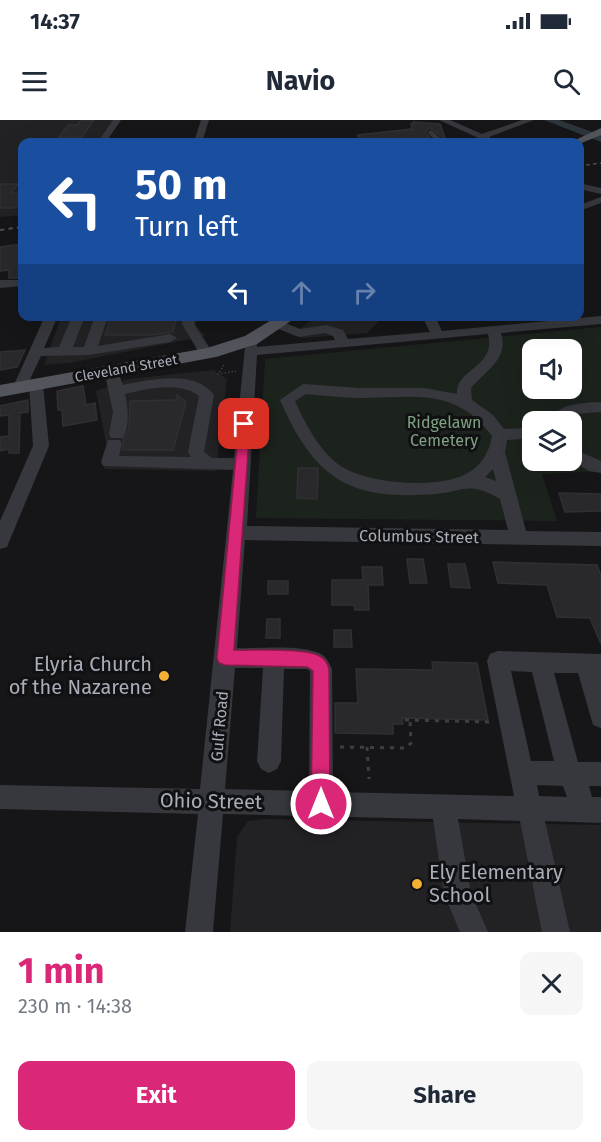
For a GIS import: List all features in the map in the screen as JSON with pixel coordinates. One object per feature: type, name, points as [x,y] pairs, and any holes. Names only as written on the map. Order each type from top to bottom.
[{"type":"main road","points":[[584,138],[601,131]]},
{"type":"main road","name":"Cleveland Street","points":[[0,391],[250,346],[283,321]]},
{"type":"street","points":[[105,138],[117,120]]},
{"type":"street","points":[[199,138],[205,120]]},
{"type":"street","points":[[443,120],[481,138]]},
{"type":"street","points":[[511,120],[525,122]]},
{"type":"street","points":[[493,138],[525,122]]},
{"type":"street","points":[[437,138],[431,132],[488,127]]},
{"type":"street","points":[[584,187],[601,191]]},
{"type":"street","points":[[584,206],[601,200]]},
{"type":"street","points":[[0,284],[18,283]]},
{"type":"street","points":[[250,346],[287,348],[343,344],[438,335],[493,325],[519,327],[601,320]]},
{"type":"street","points":[[0,542],[41,446],[28,386],[36,352],[50,321]]},
{"type":"street","points":[[61,352],[76,321]]},
{"type":"street","points":[[89,351],[100,321]]},
{"type":"street","points":[[188,321],[206,353]]},
{"type":"street","points":[[285,321],[299,333],[326,329],[338,333],[343,344]]},
{"type":"street","points":[[287,348],[299,333],[317,321]]},
{"type":"street","points":[[431,321],[438,335]]},
{"type":"street","points":[[512,321],[519,327]]},
{"type":"street","points":[[465,400],[464,388],[471,377],[495,356],[498,342],[493,325]]},
{"type":"street","points":[[36,352],[89,351],[170,338]]},
{"type":"street","name":"Gulf Road","points":[[199,932],[237,533],[250,346]]},
{"type":"street","points":[[111,370],[121,412],[109,462],[242,464]]},
{"type":"street","points":[[117,391],[178,384],[199,387],[207,395],[196,452],[199,458],[206,463]]},
{"type":"street","points":[[508,495],[488,484],[468,480],[430,488],[377,486],[341,474],[317,454],[287,400],[303,389],[364,393],[419,391],[450,395],[465,400],[482,412],[499,443],[508,495],[519,537]]},
{"type":"street","points":[[569,411],[601,406]]},
{"type":"street","points":[[468,480],[487,466],[499,443],[522,436]]},
{"type":"street","points":[[582,460],[595,467],[601,467]]},
{"type":"street","name":"Columbus Street","points":[[237,533],[601,539]]},
{"type":"street","points":[[225,658],[307,659],[316,662],[321,669],[321,804]]},
{"type":"street","points":[[270,761],[273,658]]},
{"type":"street","points":[[556,932],[498,661],[593,664],[601,717]]},
{"type":"street","points":[[541,663],[569,774],[592,809]]},
{"type":"street","points":[[522,773],[601,774]]},
{"type":"street","name":"Ohio Street","points":[[0,797],[592,809]]},
{"type":"street","points":[[443,806],[458,894],[474,932]]},
{"type":"path","points":[[224,365],[218,374],[236,371]]},
{"type":"path","points":[[337,747],[409,746],[412,740],[407,721],[493,722]]},
{"type":"path","points":[[367,747],[369,779]]},
{"type":"shaded area","points":[[0,120],[113,120],[102,138],[18,138],[18,215],[0,217]]},
{"type":"shaded area","points":[[60,321],[197,321],[196,326],[206,336],[69,363],[44,365]]},
{"type":"shaded area","points":[[310,321],[379,321],[367,333],[304,338],[291,335]]},
{"type":"shaded area","points":[[213,370],[227,379],[216,471],[104,469],[107,448],[96,391],[129,379]]},
{"type":"shaded area","name":"Ely Elementary School","points":[[265,819],[601,825],[601,932],[230,932],[237,837],[248,821]]},
{"type":"green space","name":"Ridgelawn Cemetery","points":[[601,327],[601,471],[542,474],[557,521],[256,518],[265,359]]},
{"type":"building","points":[[81,120],[94,120],[82,137],[59,137],[68,125],[77,125]]},
{"type":"building","points":[[413,122],[440,124],[445,138],[430,128],[425,132],[430,138],[358,138],[358,135],[412,129],[411,124],[414,124]]},
{"type":"building","points":[[0,184],[18,184],[11,193],[18,193],[18,206],[0,208]]},
{"type":"building","points":[[18,245],[18,278],[9,278],[9,270],[0,271],[0,247]]},
{"type":"building","points":[[110,321],[176,321],[173,332],[152,335],[105,335]]},
{"type":"building","points":[[25,350],[17,367],[0,370],[0,352]]},
{"type":"building","points":[[83,386],[86,405],[95,403],[97,420],[63,426],[62,410],[58,410],[57,391]]},
{"type":"building","points":[[177,395],[186,402],[173,450],[123,450],[123,440],[129,428],[130,401],[176,400]]},
{"type":"building","points":[[28,400],[28,412],[20,413],[19,453],[9,453],[9,449],[0,451],[0,437],[9,436],[9,415],[0,416],[0,406]]},
{"type":"building","points":[[298,468],[318,468],[317,499],[297,498]]},
{"type":"building","points":[[559,493],[601,494],[601,511],[565,512]]},
{"type":"building","points":[[407,559],[423,559],[427,583],[410,583]]},
{"type":"building","points":[[493,562],[597,565],[601,576],[601,644],[590,618],[557,617],[547,585],[498,583]]},
{"type":"building","points":[[448,564],[465,564],[470,588],[451,587]]},
{"type":"building","points":[[362,567],[382,567],[383,585],[368,585],[369,610],[355,610],[354,605],[332,605],[332,580],[363,580]]},
{"type":"building","points":[[268,581],[288,581],[288,594],[268,594]]},
{"type":"building","points":[[267,619],[280,619],[280,638],[266,638]]},
{"type":"building","points":[[334,630],[351,630],[352,647],[334,647]]},
{"type":"building","points":[[432,662],[477,663],[488,720],[402,718],[403,724],[393,724],[393,734],[335,733],[335,703],[358,703],[356,669],[433,670]]},
{"type":"waterway","points":[[549,120],[601,139]]},
{"type":"railway","points":[[584,165],[601,163]]},
{"type":"railway","points":[[0,230],[18,228]]},
{"type":"place","name":"Elyria Church of the Nazarene","points":[[164,676]]},
{"type":"place","name":"Ely Elementary School","points":[[417,884]]},
{"type":"route","points":[[244,424],[237,533],[225,658],[307,659],[316,662],[321,669],[321,804]]}]
